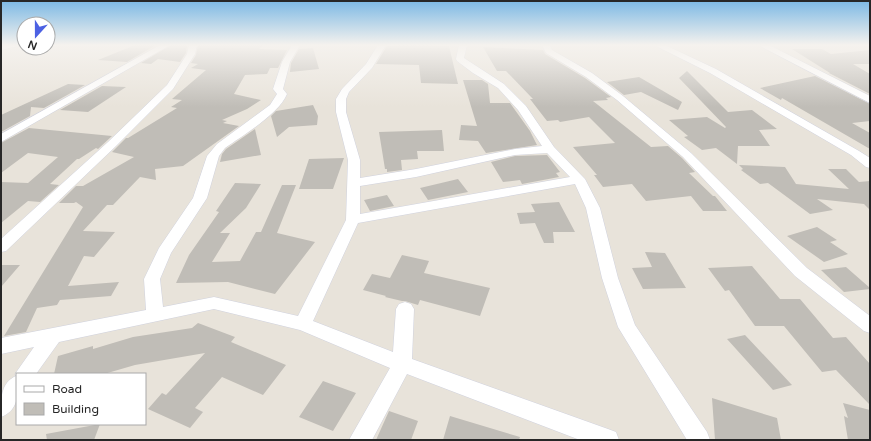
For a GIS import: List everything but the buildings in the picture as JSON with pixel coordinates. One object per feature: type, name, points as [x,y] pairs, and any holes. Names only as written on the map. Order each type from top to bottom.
[{"type":"street","points":[[1,139],[129,66]]},
{"type":"street","points":[[1,247],[112,144],[170,86],[183,66]]},
{"type":"street","points":[[155,315],[152,279],[164,252],[200,198],[213,156],[221,146],[274,107],[282,94],[278,89],[285,66]]},
{"type":"street","points":[[303,324],[353,220],[354,160],[341,112],[341,99],[345,91],[370,66]]},
{"type":"street","points":[[469,66],[502,86],[522,108],[550,149],[579,179],[593,208],[610,278],[627,327],[699,440]]},
{"type":"street","points":[[573,66],[589,75],[620,98],[687,155],[800,272],[870,326]]},
{"type":"street","points":[[701,66],[855,153],[870,164]]},
{"type":"street","points":[[802,66],[870,100]]},
{"type":"street","points":[[354,183],[416,173],[515,152],[550,149]]},
{"type":"street","points":[[353,220],[579,179]]},
{"type":"street","points":[[1,346],[214,302],[303,324],[402,364],[608,440]]},
{"type":"street","points":[[360,440],[402,364],[405,309]]},
{"type":"street","points":[[26,373],[53,336]]},
{"type":"street","points":[[1,406],[16,386]]}]
